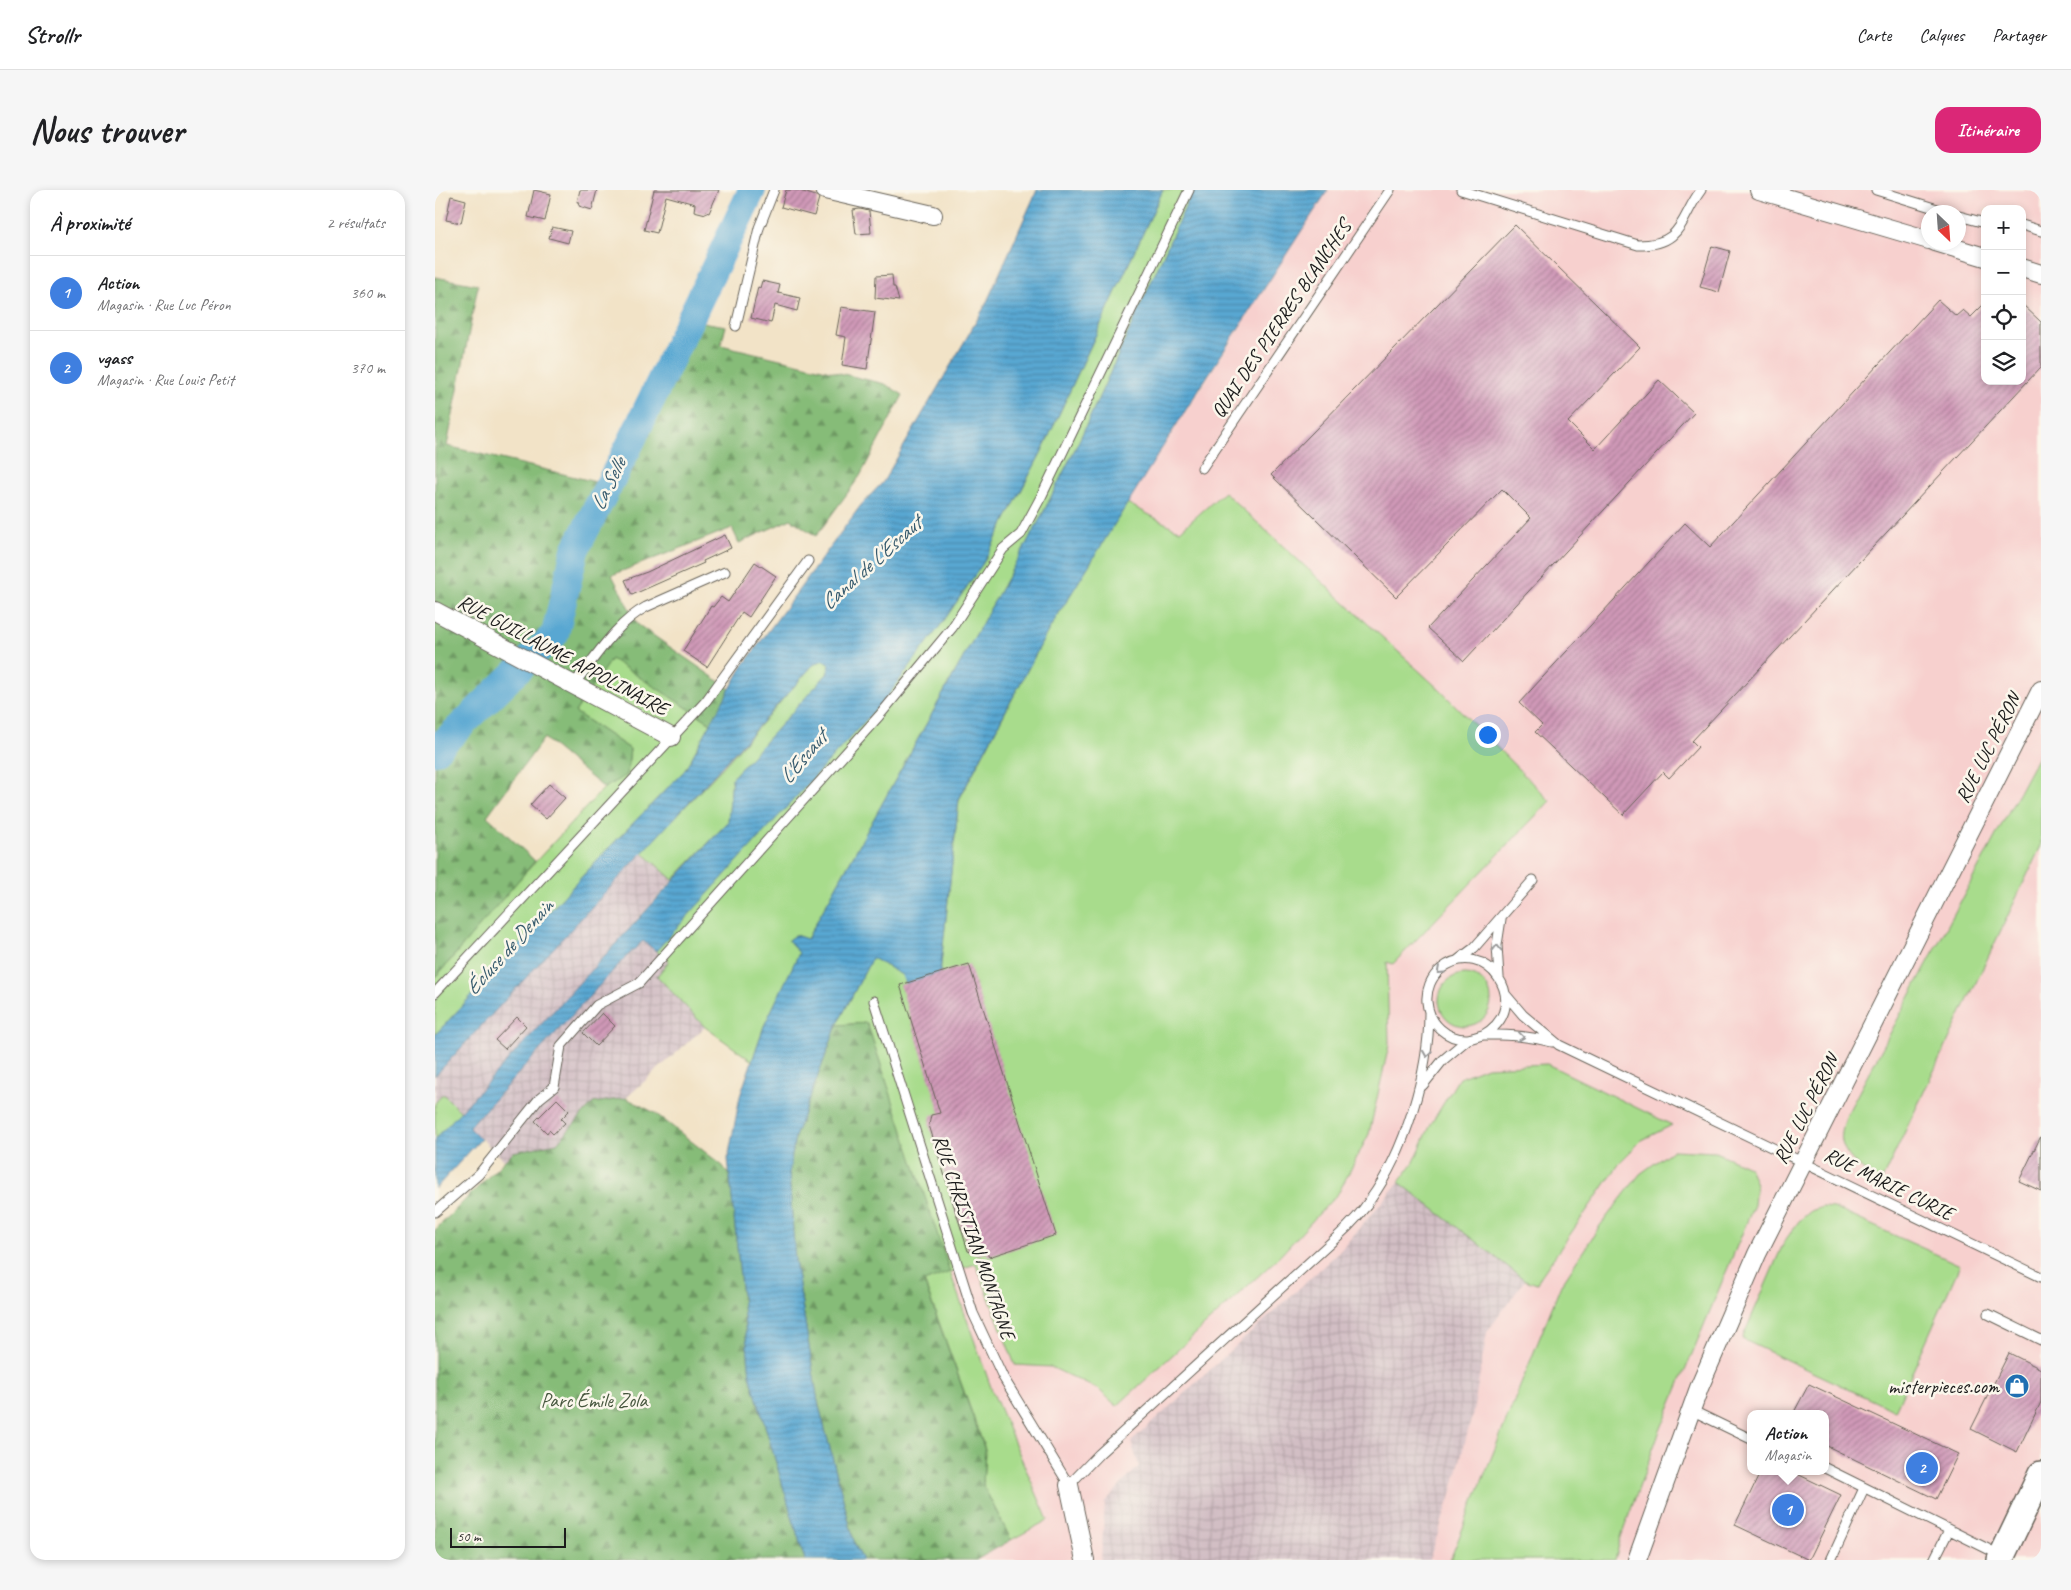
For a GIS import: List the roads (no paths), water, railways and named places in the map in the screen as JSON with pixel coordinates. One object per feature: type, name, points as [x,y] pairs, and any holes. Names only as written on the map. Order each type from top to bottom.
[{"type":"street","points":[[825,190],[933,215]]},
{"type":"street","points":[[1759,190],[1921,238]]},
{"type":"street","points":[[1962,250],[1981,256]]},
{"type":"street","points":[[2026,269],[2041,274]]},
{"type":"street","name":"RUE GUILLAUME APPOLINAIRE","points":[[435,611],[671,736]]},
{"type":"street","name":"RUE LUC PÉRON","points":[[1637,1560],[1691,1410],[1748,1274],[2041,690]]},
{"type":"street","points":[[2001,1558],[2041,1474]]},
{"type":"street","name":"RUE CHRISTIAN MONTAGNE","points":[[1069,1485],[1085,1560]]},
{"type":"lane","points":[[736,326],[759,228],[774,190]]},
{"type":"lane","points":[[435,1212],[479,1174],[539,1099],[554,1087],[561,1046],[597,1005],[639,983],[879,716],[952,628],[1003,549],[1021,534],[1042,495],[1189,190]]},
{"type":"lane","name":"QUAI DES PIERRES BLANCHES","points":[[1202,468],[1389,190]]},
{"type":"lane","points":[[1461,190],[1638,246],[1654,244],[1671,236],[1678,230],[1701,190]]},
{"type":"lane","points":[[1876,190],[1924,205]]},
{"type":"lane","points":[[1966,218],[1981,222]]},
{"type":"lane","points":[[2026,226],[2041,231]]},
{"type":"lane","points":[[435,993],[615,800],[671,736],[697,711],[715,690],[808,561]]},
{"type":"lane","points":[[573,684],[621,626],[634,614],[725,572]]},
{"type":"lane","points":[[1069,1485],[1099,1454],[1360,1214],[1378,1188],[1395,1157],[1418,1094],[1428,1048],[1429,1013],[1427,1000],[1431,981],[1444,967],[1474,948],[1533,880]]},
{"type":"lane","points":[[1429,1013],[1435,1024],[1444,1032],[1455,1037],[1468,1039],[1483,1035],[1501,1019],[1505,1007],[1505,995],[1499,978],[1497,946],[1501,918]]},
{"type":"lane","points":[[1456,961],[1469,960],[1481,963],[1491,969],[1499,978]]},
{"type":"lane","name":"RUE MARIE CURIE","points":[[1505,995],[1527,1019],[1559,1045]]},
{"type":"lane","name":"RUE CHRISTIAN MONTAGNE","points":[[874,1001],[979,1328],[1003,1377],[1069,1485]]},
{"type":"lane","name":"RUE MARIE CURIE","points":[[1483,1035],[1525,1037],[1559,1045],[2041,1277]]},
{"type":"lane","points":[[1418,1094],[1434,1069],[1468,1039]]},
{"type":"lane","points":[[1988,1314],[2041,1340]]},
{"type":"lane","points":[[1691,1410],[1747,1437]]},
{"type":"lane","points":[[1829,1470],[2001,1558]]},
{"type":"lane","points":[[1831,1560],[1864,1488]]},
{"type":"lane","points":[[1934,1560],[1949,1530]]},
{"type":"water","points":[[1037,190],[1163,190],[1041,453],[983,563],[943,622],[886,698],[656,951],[643,941],[623,960],[469,1127],[481,1139],[435,1189],[435,1139],[728,822],[732,778],[827,674],[830,665],[823,660],[813,665],[673,820],[435,1076],[435,1035],[603,854],[685,770],[742,667],[861,505],[883,482],[985,306]]},
{"type":"water","points":[[1193,190],[1328,190],[1192,400],[1048,631],[959,799],[940,973],[905,984],[902,975],[872,958],[837,1025],[795,1137],[789,1173],[795,1260],[818,1402],[855,1545],[863,1560],[805,1560],[750,1375],[728,1159],[740,1096],[764,1026],[799,953],[788,940],[795,935],[807,939],[1040,519],[1080,439]]},
{"type":"waterway","name":"La Selle","points":[[435,751],[555,634],[575,550],[631,442],[752,190]]},
{"type":"place","name":"misterpieces.com","points":[[2017,1386]]},
{"type":"place","name":"vgass","points":[[1922,1468]]},
{"type":"place","name":"Action","points":[[1788,1510]]},
{"type":"water label","name":"Canal de L'Escaut","points":[[871,563]]},
{"type":"water label","name":"L'Escaut","points":[[803,757]]},
{"type":"water label","name":"Écluse de Denain","points":[[509,947]]},
{"type":"park label","name":"Parc Émile Zola","points":[[594,1400]]}]
